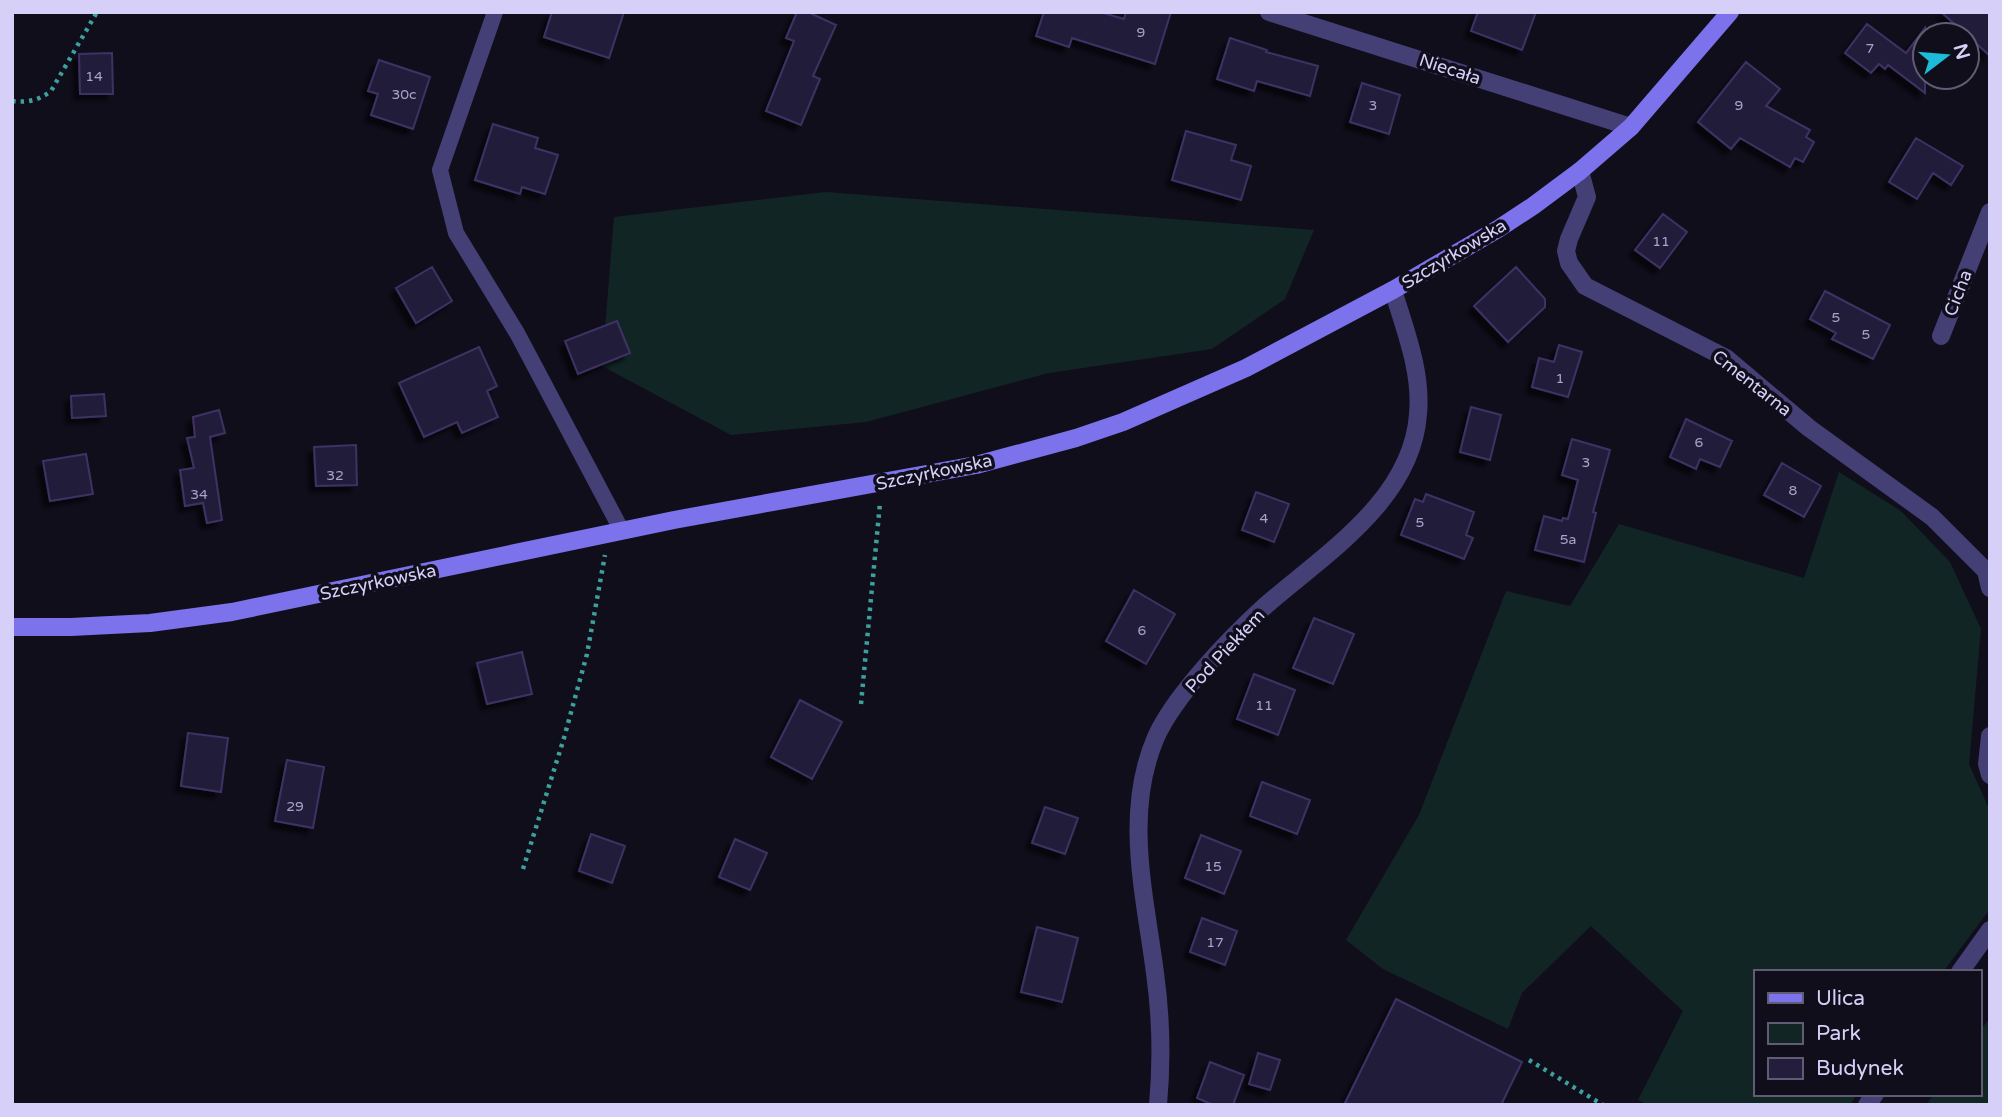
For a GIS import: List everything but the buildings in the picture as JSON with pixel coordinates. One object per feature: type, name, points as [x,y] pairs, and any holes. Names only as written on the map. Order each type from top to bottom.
[{"type":"main road","name":"Szczyrkowska","points":[[12,627],[113,625],[190,619],[232,612],[615,532],[881,483],[1021,453],[1124,422],[1225,378],[1393,290],[1498,229],[1580,171],[1631,127],[1730,12]]},
{"type":"street","name":"Niecała","points":[[1269,12],[1631,127]]},
{"type":"street","name":"Cmentarna","points":[[1580,171],[1587,197],[1566,251],[1569,263],[1585,286],[1726,358],[1809,428],[1932,517],[1986,571],[1990,588]]},
{"type":"street","name":"Cicha","points":[[1941,335],[1990,212]]},
{"type":"street","name":"Pod Piekłem","points":[[1158,1105],[1160,1027],[1138,845],[1145,773],[1156,737],[1178,702],[1213,658],[1263,609],[1364,519],[1398,478],[1413,446],[1419,414],[1418,385],[1412,353],[1393,290]]},
{"type":"street","points":[[1990,736],[1987,764],[1990,775]]},
{"type":"street","points":[[1961,970],[1990,930]]},
{"type":"lane","points":[[495,12],[440,170],[456,233],[517,333],[615,532]]},
{"type":"path","points":[[12,101],[23,103],[39,100],[51,91],[97,12]]},
{"type":"path","points":[[861,704],[881,483]]},
{"type":"path","points":[[523,869],[564,738],[615,532]]},
{"type":"path","points":[[1529,1060],[1603,1105]]},
{"type":"green space","points":[[826,192],[1314,230],[1285,299],[1212,349],[1049,373],[866,422],[731,435],[602,366],[614,217]]},
{"type":"green space","points":[[1839,472],[1901,511],[1950,562],[1981,629],[1969,764],[1990,811],[1990,909],[1944,970],[1754,970],[1754,1096],[1856,1096],[1850,1105],[1648,1105],[1638,1100],[1683,1011],[1591,926],[1522,993],[1508,1029],[1383,969],[1346,940],[1419,815],[1506,591],[1570,606],[1619,524],[1804,578]]},
{"type":"green space","points":[[1990,1018],[1990,1105],[1926,1105],[1933,1096],[1981,1096],[1981,1029]]}]
